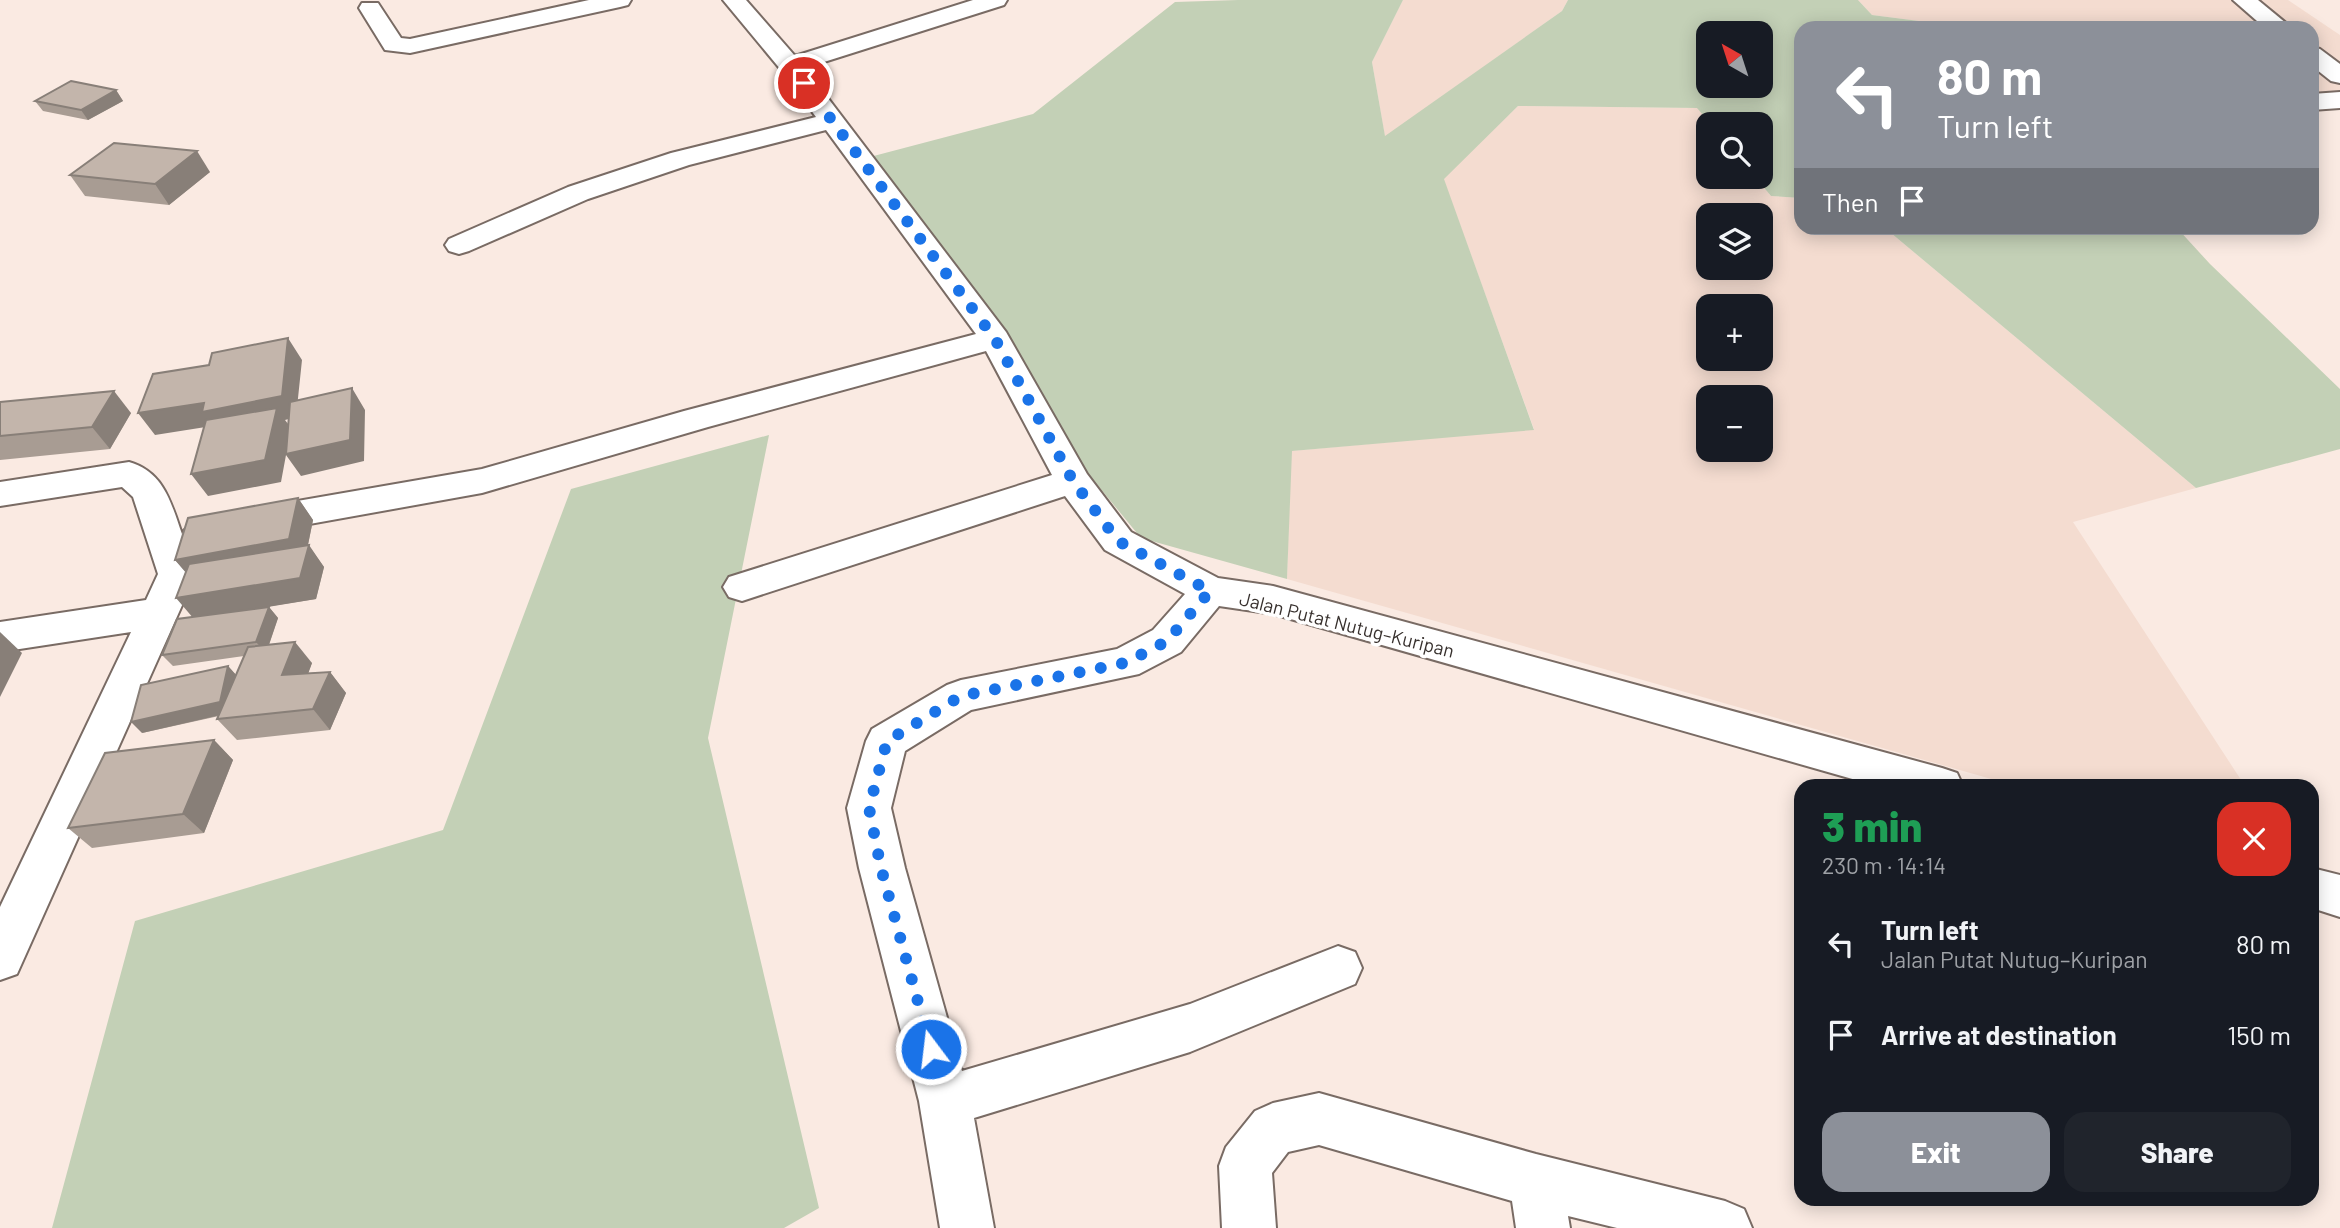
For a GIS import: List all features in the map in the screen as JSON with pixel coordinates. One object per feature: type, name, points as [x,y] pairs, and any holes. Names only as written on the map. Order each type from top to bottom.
[{"type":"street","points":[[370,8],[393,45],[410,46],[620,0]]},
{"type":"street","name":"Jalan Putat Nutug–Kuripan","points":[[734,0],[790,65],[995,339],[1073,481],[1118,541],[1210,591],[1273,600],[1917,779]]},
{"type":"street","points":[[790,65],[996,0]]},
{"type":"street","points":[[2244,0],[2271,21]]},
{"type":"street","points":[[2319,60],[2340,76]]},
{"type":"street","points":[[2319,102],[2340,100]]},
{"type":"street","points":[[458,245],[578,193],[654,167],[832,121]]},
{"type":"street","points":[[0,958],[177,574],[198,537],[211,529],[482,481],[696,419],[995,339]]},
{"type":"street","points":[[0,494],[129,474],[149,491],[177,574]]},
{"type":"street","points":[[741,587],[1073,481]]},
{"type":"street","points":[[967,1228],[945,1101],[881,868],[869,808],[887,741],[961,696],[1125,663],[1167,641],[1210,591]]},
{"type":"street","points":[[0,637],[159,613]]},
{"type":"street","points":[[2319,890],[2340,896]]},
{"type":"street","points":[[945,1101],[1190,1028],[1338,968]]},
{"type":"street","points":[[1249,1228],[1245,1166],[1273,1129],[1319,1119],[1539,1204],[1725,1228]]},
{"type":"shaded area","points":[[1403,0],[1568,0],[1562,11],[1385,137],[1372,62]]},
{"type":"shaded area","points":[[1858,0],[2288,0],[2340,35],[2340,109],[2319,110],[2319,21],[1919,21],[1872,15]]},
{"type":"shaded area","points":[[1518,106],[1698,108],[1701,112],[1696,112],[1696,189],[1765,189],[1771,196],[1794,198],[1794,235],[1893,235],[2196,488],[2073,522],[2240,779],[1991,779],[1287,579],[1291,451],[1534,429],[1443,178]]},
{"type":"green space","points":[[1403,0],[1372,62],[1385,136],[1562,11],[1568,0],[1858,0],[1872,15],[1919,21],[1794,21],[1794,198],[1771,196],[1765,189],[1773,189],[1773,112],[1700,112],[1697,108],[1518,106],[1444,179],[1534,430],[1292,451],[1287,579],[1141,538],[993,358],[866,158],[1033,114],[1175,2]]},
{"type":"green space","points":[[1893,235],[2183,235],[2340,389],[2340,449],[2196,488]]},
{"type":"green space","points":[[769,435],[708,738],[819,1208],[784,1228],[52,1228],[135,921],[443,830],[571,489]]},
{"type":"building","points":[[71,81],[116,90],[81,110],[35,101]]},
{"type":"building","points":[[114,143],[197,151],[155,184],[70,175]]},
{"type":"building","points":[[288,338],[282,396],[202,412],[204,403],[138,413],[153,374],[209,365],[212,353]]},
{"type":"building","points":[[352,388],[350,440],[286,454],[290,402]]},
{"type":"building","points":[[114,391],[92,427],[0,436],[0,402]]},
{"type":"building","points":[[277,408],[265,460],[191,474],[206,420]]},
{"type":"building","points":[[298,498],[289,539],[175,560],[188,518]]},
{"type":"building","points":[[309,545],[300,578],[176,598],[189,564]]},
{"type":"building","points":[[269,607],[256,642],[162,655],[177,619]]},
{"type":"building","points":[[295,642],[282,675],[330,672],[313,709],[217,719],[248,647]]},
{"type":"building","points":[[228,666],[220,702],[131,722],[141,685]]},
{"type":"building","points":[[214,740],[183,814],[68,828],[105,753]]},
{"type":"route","points":[[804,83],[995,339],[1073,481],[1118,541],[1210,591],[1167,641],[1125,663],[961,696],[887,741],[869,808],[881,868],[931,1049]]}]
